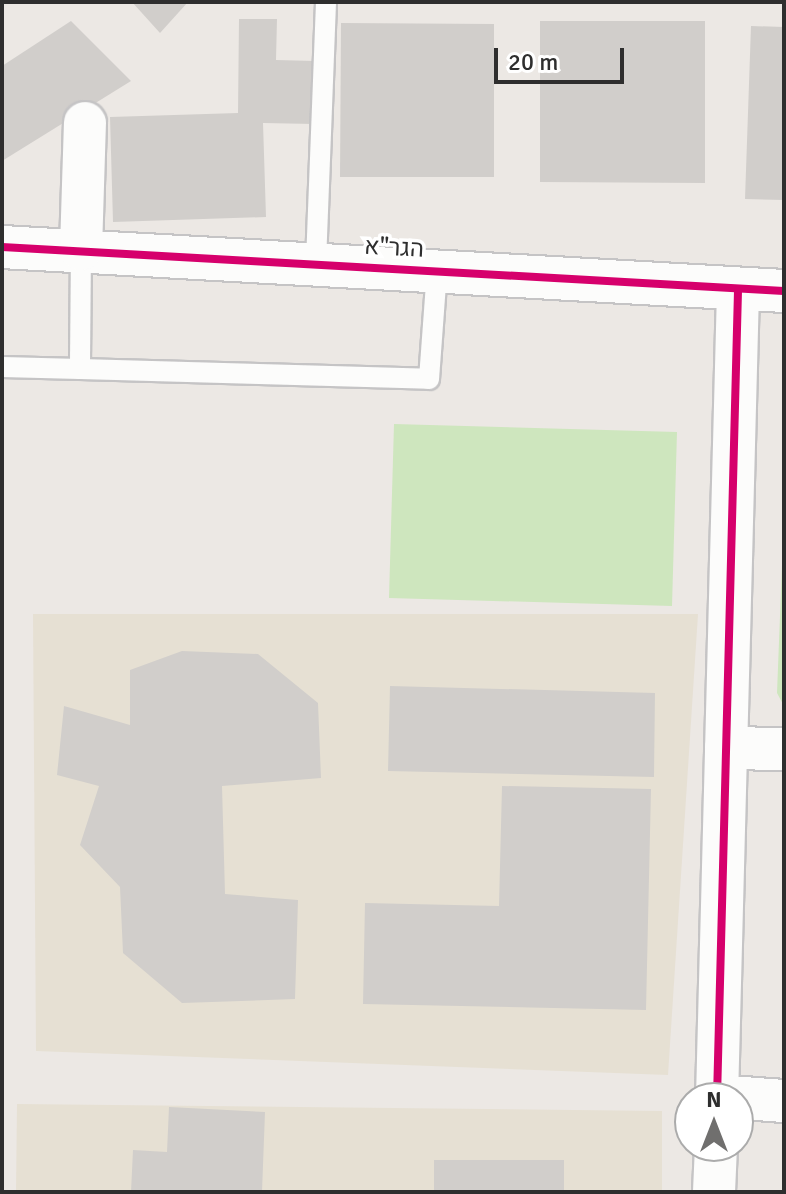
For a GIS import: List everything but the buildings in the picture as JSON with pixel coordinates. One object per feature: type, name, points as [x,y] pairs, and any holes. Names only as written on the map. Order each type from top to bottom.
[{"type":"street","points":[[81,249],[85,123]]},
{"type":"street","name":"הגר\"א","points":[[2,247],[81,249],[784,291]]},
{"type":"street","points":[[717,1082],[738,290]]},
{"type":"street","points":[[726,748],[784,749]]},
{"type":"street","points":[[754,1099],[784,1101]]},
{"type":"street","points":[[714,1192],[715,1162]]},
{"type":"lane","points":[[316,263],[326,2]]},
{"type":"lane","points":[[80,369],[81,249]]},
{"type":"lane","points":[[2,367],[429,379],[437,270]]},
{"type":"shaded area","points":[[33,614],[698,614],[668,1075],[36,1051]]},
{"type":"shaded area","points":[[17,1104],[662,1111],[662,1192],[16,1192]]},
{"type":"green space","points":[[394,424],[677,432],[672,606],[389,598]]},
{"type":"green space","points":[[784,513],[784,706],[777,693]]},
{"type":"cycle path","points":[[2,247],[784,291]]},
{"type":"cycle path","points":[[717,1082],[738,290]]}]
